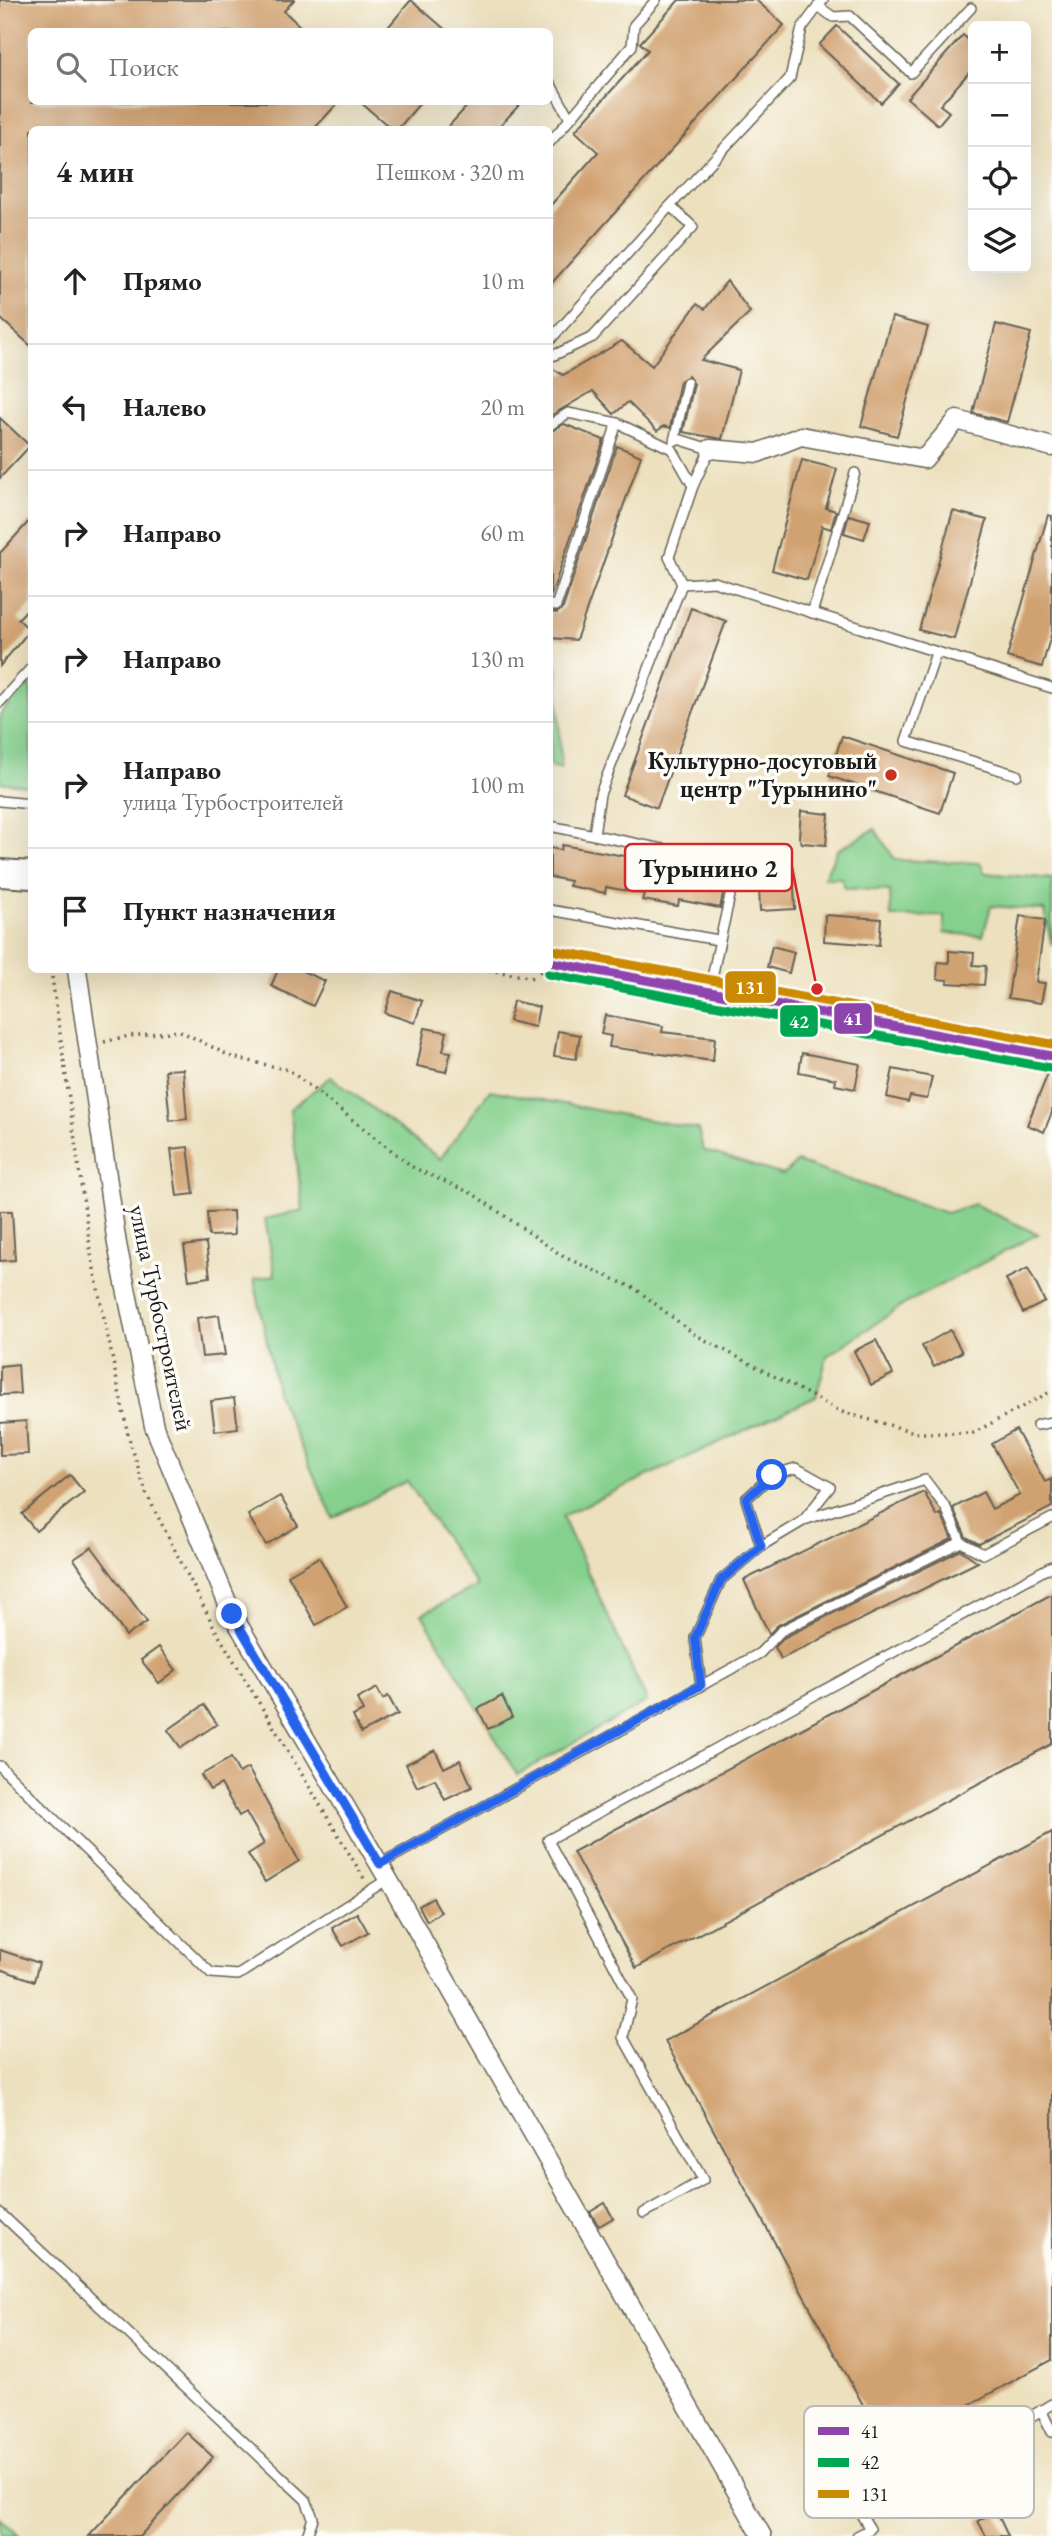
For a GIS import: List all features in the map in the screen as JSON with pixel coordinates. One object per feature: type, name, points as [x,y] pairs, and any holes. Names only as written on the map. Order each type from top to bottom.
[{"type":"main road","points":[[0,873],[28,876]]},
{"type":"main road","points":[[553,963],[1052,1056]]},
{"type":"street","points":[[710,449],[758,453],[801,436],[924,459],[957,420],[1052,447]]},
{"type":"street","name":"улица Турбостроителей","points":[[77,973],[117,1244],[154,1426],[232,1614],[407,1911],[762,2536]]},
{"type":"lane","points":[[553,139],[632,46],[634,25],[656,0]]},
{"type":"lane","points":[[553,337],[790,78],[802,28],[821,3],[833,17],[850,16],[911,73],[971,8]]},
{"type":"lane","points":[[553,88],[570,119]]},
{"type":"lane","points":[[553,356],[593,337],[693,227],[670,206]]},
{"type":"lane","points":[[672,449],[687,383]]},
{"type":"lane","points":[[553,423],[568,413],[617,423],[672,449],[693,486]]},
{"type":"lane","points":[[553,606],[556,606],[617,423]]},
{"type":"lane","points":[[594,834],[600,794],[682,584],[669,557],[693,486],[710,449],[675,438]]},
{"type":"lane","points":[[812,613],[855,473]]},
{"type":"lane","points":[[682,584],[714,582],[1052,688]]},
{"type":"lane","points":[[936,653],[906,741],[1017,775]]},
{"type":"lane","points":[[0,702],[28,671]]},
{"type":"lane","points":[[0,801],[28,804]]},
{"type":"lane","points":[[553,827],[736,864],[725,928],[718,940],[709,992]]},
{"type":"lane","points":[[553,911],[718,940]]},
{"type":"lane","points":[[1037,1425],[1052,1422]]},
{"type":"lane","points":[[761,1546],[746,1499],[772,1475],[796,1468],[830,1487],[803,1521]]},
{"type":"lane","points":[[701,1685],[695,1638],[721,1580],[761,1546],[803,1521],[925,1480],[946,1508],[961,1542],[983,1554],[1052,1518]]},
{"type":"lane","points":[[0,1766],[211,1973],[238,1975],[384,1871],[760,1653],[781,1631],[961,1542]]},
{"type":"lane","points":[[644,2213],[703,2180],[623,2037],[632,1999],[548,1840],[1052,1566]]},
{"type":"lane","points":[[0,2213],[306,2500],[313,2518],[307,2536]]},
{"type":"lane","points":[[1034,2414],[1052,2404]]},
{"type":"lane","points":[[1041,2410],[1052,2432]]},
{"type":"lane","points":[[857,2536],[870,2529],[863,2518]]},
{"type":"path","points":[[88,1046],[129,1035],[180,1031],[232,1057],[289,1070],[414,1168],[473,1194],[564,1257],[636,1289],[694,1334],[842,1412],[918,1433],[973,1433],[1052,1391]]},
{"type":"green space","points":[[553,665],[557,666],[561,769],[553,767]]},
{"type":"green space","points":[[28,686],[28,786],[0,782],[0,714],[23,688]]},
{"type":"green space","points":[[875,829],[895,860],[980,863],[985,873],[1052,879],[1052,946],[1044,910],[991,906],[983,936],[944,933],[944,916],[891,917],[890,891],[844,888],[842,878],[824,878],[837,850]]},
{"type":"green space","points":[[331,1077],[440,1159],[490,1090],[698,1129],[703,1150],[783,1175],[797,1162],[946,1213],[974,1204],[1038,1234],[908,1302],[827,1356],[816,1397],[562,1516],[647,1701],[517,1775],[422,1614],[477,1586],[407,1481],[333,1518],[278,1396],[254,1279],[275,1275],[265,1219],[303,1210],[290,1109]]},
{"type":"green space","points":[[0,2517],[19,2536],[0,2536]]},
{"type":"building","points":[[0,0],[294,0],[284,11],[302,28],[28,28],[28,105],[336,105],[317,126],[28,126],[28,343],[0,318]]},
{"type":"building","points":[[411,0],[443,28],[387,28]]},
{"type":"building","points":[[679,0],[756,0],[784,25],[553,282],[553,203],[598,152],[575,131],[648,50],[640,43]]},
{"type":"building","points":[[837,26],[899,84],[881,103],[819,45]]},
{"type":"building","points":[[963,35],[968,40],[968,74],[940,105],[949,112],[938,125],[907,98]]},
{"type":"building","points":[[364,105],[418,105],[400,126],[388,126]]},
{"type":"building","points":[[468,105],[519,105],[500,126],[449,126]]},
{"type":"building","points":[[727,281],[750,312],[701,360],[739,370],[722,439],[683,432],[694,384],[688,376],[680,381],[670,428],[664,426],[657,431],[628,402],[614,414],[593,391],[553,414],[553,369],[563,375],[622,341],[652,366],[697,304],[705,309]]},
{"type":"building","points":[[892,317],[928,327],[897,436],[861,426]]},
{"type":"building","points":[[996,324],[1031,333],[1007,422],[973,413]]},
{"type":"building","points":[[0,418],[28,444],[28,448],[0,478]]},
{"type":"building","points":[[564,424],[604,440],[553,589],[553,430]]},
{"type":"building","points":[[617,446],[641,456],[576,640],[553,638],[553,612],[557,613],[563,608]]},
{"type":"building","points":[[802,460],[837,469],[826,508],[836,511],[831,529],[822,526],[807,580],[772,570]]},
{"type":"building","points":[[953,511],[987,520],[954,639],[919,630]]},
{"type":"building","points":[[849,515],[870,521],[864,539],[844,533]]},
{"type":"building","points":[[1048,515],[1052,516],[1052,631],[1042,667],[1007,657]]},
{"type":"building","points":[[28,522],[28,608],[18,619],[28,628],[28,632],[0,666],[0,553]]},
{"type":"building","points":[[691,608],[726,621],[657,808],[622,795]]},
{"type":"building","name":"Культурно-досуговый центр \"Турынино\"","points":[[842,736],[953,773],[940,813],[829,776]]},
{"type":"building","points":[[801,811],[829,814],[826,845],[802,843],[799,837]]},
{"type":"building","points":[[562,845],[727,874],[720,908],[679,900],[678,906],[642,900],[644,894],[606,887],[605,893],[569,886],[570,881],[553,878],[553,849],[561,850]]},
{"type":"building","points":[[793,866],[795,909],[760,911],[759,885],[766,884],[766,876],[775,875],[775,867]]},
{"type":"building","points":[[825,915],[881,919],[879,945],[824,941]]},
{"type":"building","points":[[1020,916],[1045,920],[1036,982],[1045,983],[1041,1003],[1008,998]]},
{"type":"building","points":[[772,946],[794,952],[789,973],[767,967]]},
{"type":"building","points":[[949,951],[974,953],[973,965],[986,966],[984,985],[947,983],[948,980],[937,979],[938,962],[949,963]]},
{"type":"building","points":[[277,973],[307,973],[325,981],[313,1006],[271,986]]},
{"type":"building","points":[[392,991],[422,1001],[415,1023],[385,1013]]},
{"type":"building","points":[[513,1001],[539,1007],[535,1027],[509,1021]]},
{"type":"building","points":[[605,1015],[663,1026],[662,1032],[715,1038],[713,1061],[609,1047],[611,1036],[601,1034]]},
{"type":"building","points":[[425,1028],[447,1032],[443,1051],[451,1052],[446,1072],[417,1066]]},
{"type":"building","points":[[558,1031],[580,1035],[576,1059],[554,1056]]},
{"type":"building","points":[[802,1053],[860,1064],[855,1089],[835,1085],[836,1079],[799,1072]]},
{"type":"building","points":[[183,1069],[187,1119],[170,1121],[165,1070]]},
{"type":"building","points":[[893,1069],[932,1077],[927,1099],[910,1096],[908,1102],[887,1097]]},
{"type":"building","points":[[1049,1071],[1052,1071],[1052,1112],[1044,1132],[1027,1125]]},
{"type":"building","points":[[188,1147],[194,1194],[177,1196],[171,1149]]},
{"type":"building","points":[[0,1211],[12,1211],[15,1260],[0,1261]]},
{"type":"building","points":[[233,1211],[234,1235],[209,1236],[207,1212]]},
{"type":"building","points":[[206,1243],[210,1277],[189,1280],[184,1246]]},
{"type":"building","points":[[1028,1268],[1045,1302],[1023,1313],[1006,1279]]},
{"type":"building","points":[[219,1315],[225,1355],[202,1357],[197,1318]]},
{"type":"building","points":[[950,1330],[962,1352],[934,1367],[922,1346]]},
{"type":"building","points":[[876,1340],[893,1374],[871,1385],[854,1351]]},
{"type":"building","points":[[18,1364],[20,1394],[0,1395],[0,1366]]},
{"type":"building","points":[[234,1398],[238,1428],[215,1431],[211,1401]]},
{"type":"building","points":[[26,1421],[28,1454],[0,1455],[0,1423]]},
{"type":"building","points":[[1016,1430],[1045,1482],[1052,1479],[1052,1507],[979,1544],[966,1537],[953,1508],[983,1492],[992,1509],[1020,1495],[992,1444]]},
{"type":"building","points":[[70,1475],[84,1492],[36,1531],[22,1514]]},
{"type":"building","points":[[924,1492],[937,1516],[941,1514],[952,1539],[778,1625],[769,1634],[744,1580]]},
{"type":"building","points":[[280,1496],[298,1526],[266,1545],[248,1515]]},
{"type":"building","points":[[92,1547],[147,1622],[126,1636],[74,1559]]},
{"type":"building","points":[[961,1550],[978,1562],[781,1659],[775,1647],[785,1637]]},
{"type":"building","points":[[319,1557],[347,1607],[316,1625],[288,1575]]},
{"type":"building","points":[[1052,1594],[1052,1744],[636,1968],[573,1852]]},
{"type":"building","points":[[159,1647],[176,1670],[159,1683],[141,1660]]},
{"type":"building","points":[[377,1688],[383,1699],[388,1696],[398,1714],[361,1733],[353,1716],[363,1711],[357,1699]]},
{"type":"building","points":[[502,1696],[512,1717],[488,1729],[478,1709]]},
{"type":"building","points":[[204,1705],[217,1724],[181,1748],[168,1730]]},
{"type":"building","points":[[435,1750],[444,1768],[460,1760],[472,1787],[445,1800],[435,1779],[417,1787],[406,1764]]},
{"type":"building","points":[[231,1758],[239,1773],[248,1768],[299,1861],[265,1882],[248,1854],[264,1844],[246,1812],[239,1816],[221,1784],[210,1790],[201,1775]]},
{"type":"building","points":[[1052,1832],[1052,2360],[967,2406],[864,2406],[665,2041]]},
{"type":"building","points":[[433,1898],[441,1912],[427,1921],[419,1906]]},
{"type":"building","points":[[357,1913],[368,1932],[343,1946],[332,1928]]},
{"type":"building","points":[[0,1950],[39,1963],[34,1981],[0,1969]]},
{"type":"building","points":[[605,2203],[613,2218],[599,2226],[590,2212]]},
{"type":"building","points":[[186,2432],[213,2457],[140,2536],[89,2536]]},
{"type":"building","points":[[983,2518],[999,2518],[1008,2536],[986,2536],[978,2521]]},
{"type":"transit line","name":"131","points":[[553,950],[1052,1044]]},
{"type":"transit line","name":"41","points":[[553,963],[1052,1056]]},
{"type":"transit line","name":"42","points":[[548,974],[1050,1068]]},
{"type":"place","name":"Культурно-досуговый центр \"Турынино\"","points":[[891,775]]},
{"type":"place","name":"Турынино 2","points":[[817,989]]},
{"type":"route","points":[[232,1614],[380,1864],[701,1685],[695,1638],[721,1580],[761,1546],[746,1499],[772,1475]]}]
